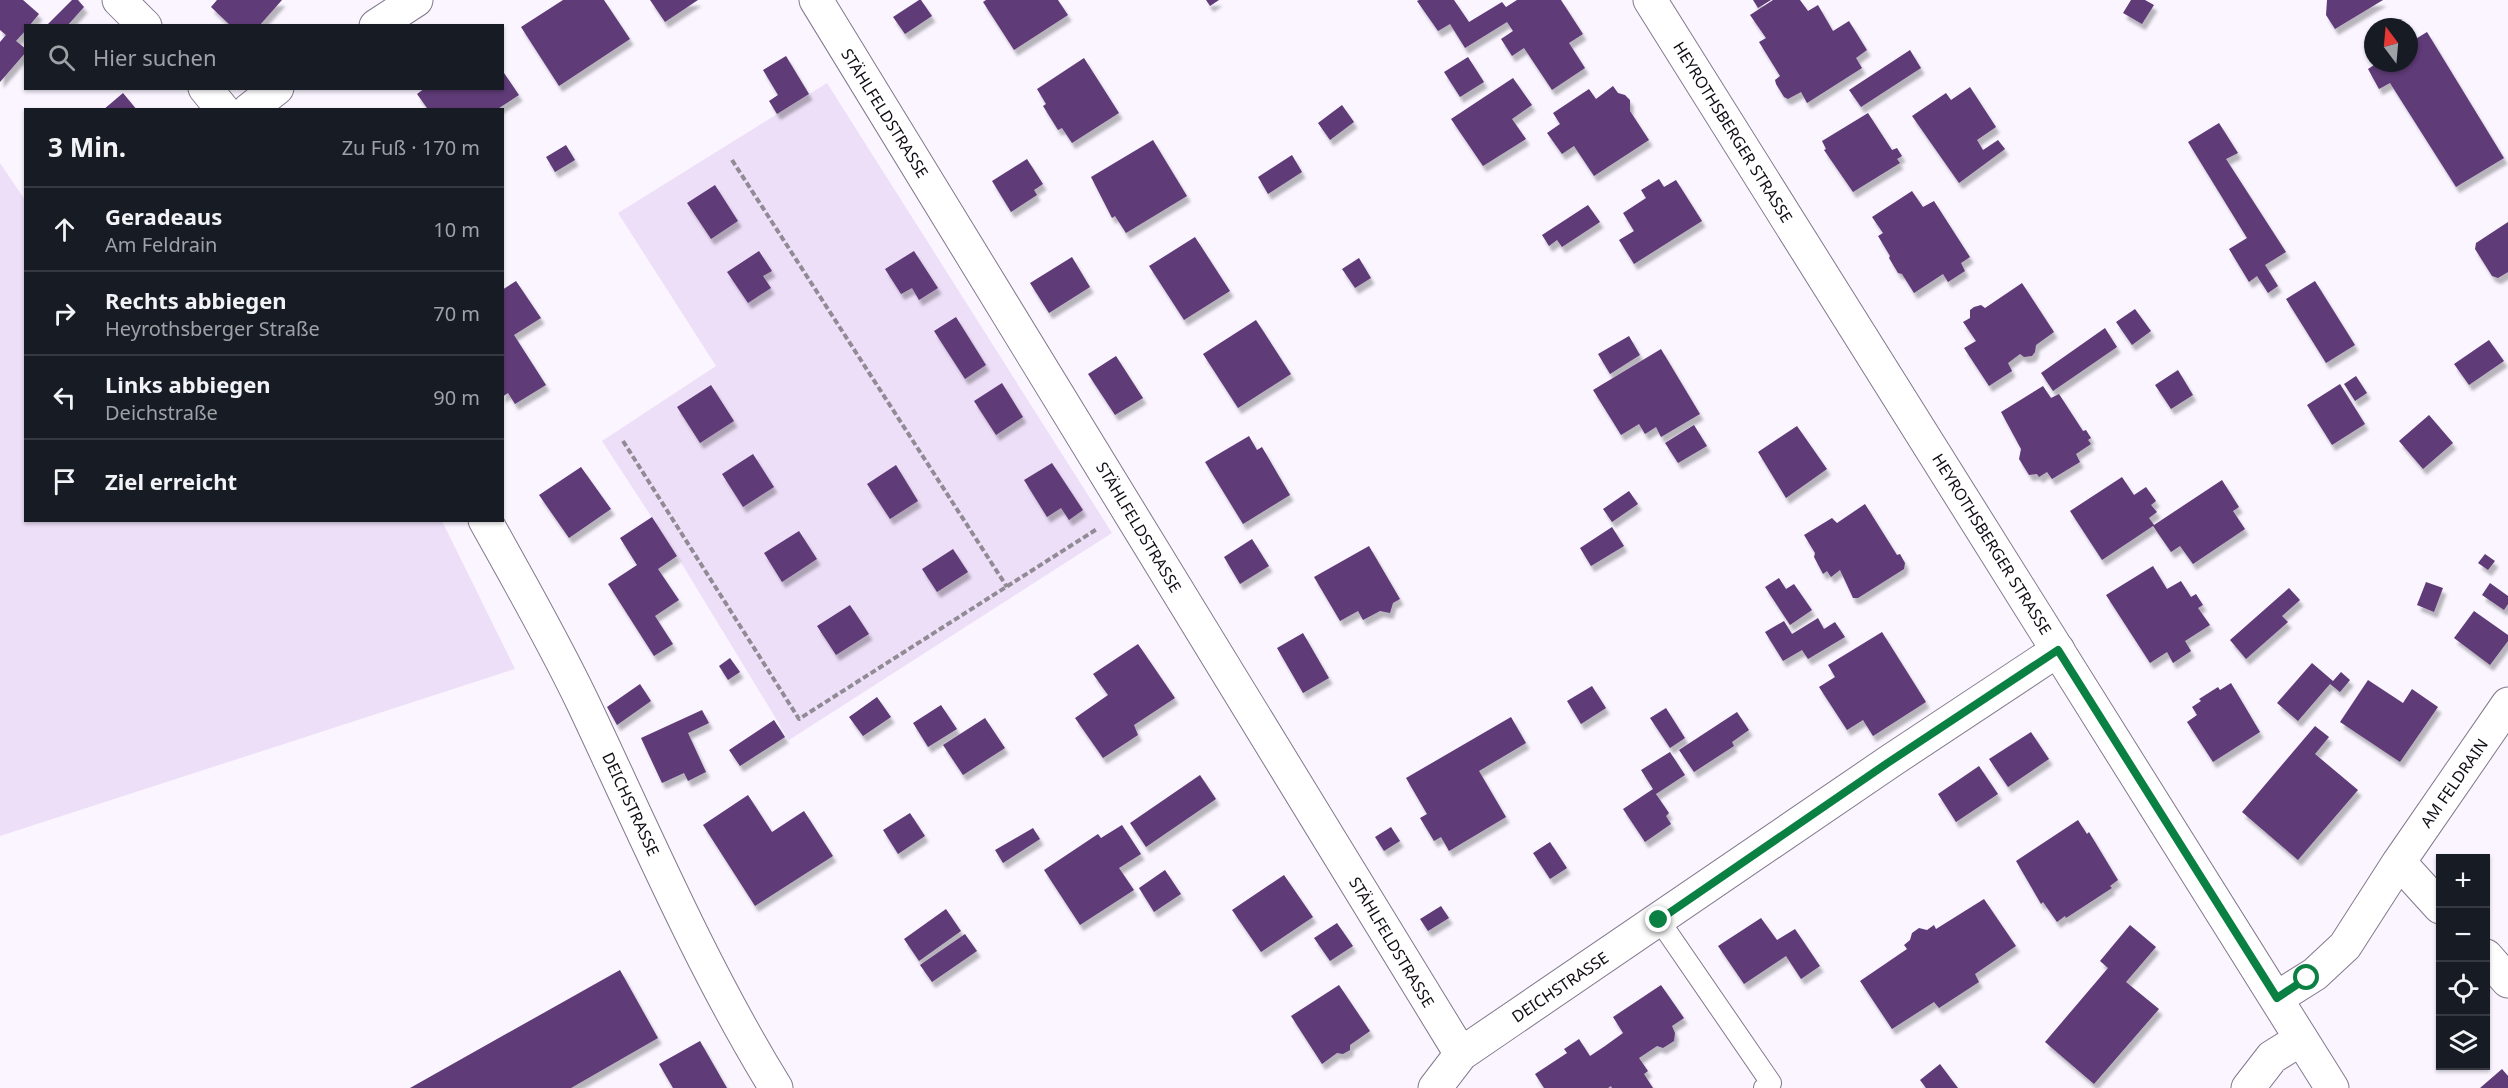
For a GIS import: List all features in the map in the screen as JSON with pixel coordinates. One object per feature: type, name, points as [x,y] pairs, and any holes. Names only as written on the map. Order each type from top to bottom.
[{"type":"street","points":[[119,0],[143,24]]},
{"type":"street","points":[[379,24],[416,0]]},
{"type":"street","name":"STÄHLFELDSTRASSE","points":[[816,0],[1461,1054]]},
{"type":"street","name":"HEYROTHSBERGER STRASSE","points":[[1650,0],[2332,1088]]},
{"type":"street","points":[[207,90],[221,108]]},
{"type":"street","points":[[252,108],[274,90]]},
{"type":"street","name":"DEICHSTRASSE","points":[[486,522],[582,702],[712,978],[747,1042],[776,1088]]},
{"type":"street","name":"DEICHSTRASSE","points":[[1435,1088],[1461,1054],[1889,762],[2058,650]]},
{"type":"street","name":"AM FELDRAIN","points":[[2277,998],[2315,974],[2345,946],[2399,862],[2508,704]]},
{"type":"street","points":[[2399,862],[2436,903]]},
{"type":"street","points":[[2490,961],[2508,981]]},
{"type":"street","points":[[2248,1088],[2272,1057],[2301,1039]]},
{"type":"street","points":[[1457,1088],[1461,1054]]},
{"type":"lane","points":[[1659,920],[1771,1083],[1764,1088]]},
{"type":"path","points":[[732,160],[1007,587]]},
{"type":"path","points":[[622,441],[799,719],[1129,510]]},
{"type":"shaded area","points":[[827,83],[1112,533],[789,740],[677,556],[602,441],[716,366],[618,213]]},
{"type":"shaded area","points":[[0,163],[24,199],[24,522],[442,522],[515,669],[0,836]]},
{"type":"building","points":[[0,0],[23,0],[39,14],[31,24],[24,24],[24,32],[16,41],[24,47],[24,54],[0,82],[0,42],[6,35],[0,30]]},
{"type":"building","points":[[72,0],[78,0],[84,7],[69,24],[48,24]]},
{"type":"building","points":[[217,0],[282,0],[261,24],[229,24],[211,7]]},
{"type":"building","points":[[563,0],[604,0],[630,39],[559,86],[521,27]]},
{"type":"building","points":[[650,0],[698,0],[665,22]]},
{"type":"building","points":[[919,0],[932,16],[905,34],[893,17]]},
{"type":"building","points":[[986,0],[1058,0],[1068,15],[1014,50],[983,2]]},
{"type":"building","points":[[1206,0],[1219,0],[1210,6]]},
{"type":"building","points":[[1454,0],[1469,22],[1502,2],[1506,7],[1517,0],[1561,0],[1583,34],[1569,43],[1585,68],[1552,90],[1524,48],[1512,56],[1501,39],[1513,31],[1507,22],[1465,48],[1450,24],[1438,31],[1417,1]]},
{"type":"building","points":[[1753,0],[1771,0],[1758,8]]},
{"type":"building","points":[[1773,0],[1800,0],[1808,11],[1818,5],[1833,31],[1849,21],[1867,50],[1856,58],[1862,68],[1807,103],[1801,92],[1788,99],[1784,97],[1775,80],[1780,76],[1759,42],[1766,38],[1750,15]]},
{"type":"building","points":[[2131,0],[2145,0],[2154,5],[2142,24],[2123,13]]},
{"type":"building","points":[[2327,0],[2383,0],[2335,29],[2326,15]]},
{"type":"building","points":[[2427,32],[2504,158],[2456,187],[2390,83],[2379,89],[2370,72],[2418,72],[2418,38]]},
{"type":"building","points":[[1910,50],[1921,68],[1861,107],[1849,90]]},
{"type":"building","points":[[786,56],[809,94],[777,114],[769,101],[778,95],[763,70]]},
{"type":"building","points":[[1468,57],[1484,82],[1460,97],[1444,72]]},
{"type":"building","points":[[1084,58],[1119,113],[1072,143],[1062,128],[1058,130],[1043,106],[1046,104],[1037,89]]},
{"type":"building","points":[[504,73],[519,95],[499,108],[427,108],[417,94],[422,90],[504,90]]},
{"type":"building","points":[[1513,78],[1532,105],[1512,119],[1526,139],[1483,166],[1451,119]]},
{"type":"building","points":[[1613,86],[1618,93],[1630,100],[1630,111],[1649,140],[1594,176],[1574,146],[1562,154],[1547,133],[1560,124],[1553,113],[1589,89],[1596,99]]},
{"type":"building","points":[[1970,87],[1996,127],[1977,140],[1983,150],[1998,140],[2005,149],[1959,183],[1912,116],[1946,93],[1951,100]]},
{"type":"building","points":[[123,93],[135,108],[105,108]]},
{"type":"building","points":[[1342,105],[1354,122],[1330,140],[1318,123]]},
{"type":"building","points":[[1868,113],[1892,150],[1897,148],[1902,156],[1897,159],[1900,163],[1853,192],[1824,150],[1826,149],[1822,141]]},
{"type":"building","points":[[2219,123],[2238,153],[2226,159],[2286,252],[2265,265],[2278,286],[2268,293],[2257,276],[2249,282],[2229,249],[2247,238],[2188,142]]},
{"type":"building","points":[[1153,140],[1187,196],[1126,233],[1115,216],[1112,218],[1091,177]]},
{"type":"building","points":[[566,145],[575,160],[555,172],[546,157]]},
{"type":"building","points":[[1292,155],[1302,172],[1268,194],[1258,177]]},
{"type":"building","points":[[1027,159],[1043,184],[1034,190],[1037,195],[1011,212],[992,181]]},
{"type":"building","points":[[1659,179],[1664,187],[1676,180],[1702,221],[1634,264],[1619,240],[1634,231],[1623,213],[1646,198],[1641,190]]},
{"type":"building","points":[[715,185],[738,221],[711,239],[687,203]]},
{"type":"building","points":[[1912,191],[1923,207],[1934,201],[1970,257],[1961,263],[1965,271],[1948,282],[1943,274],[1914,293],[1889,258],[1878,236],[1883,233],[1872,217]]},
{"type":"building","points":[[1588,205],[1600,222],[1562,247],[1557,240],[1549,246],[1542,235]]},
{"type":"building","points":[[2508,222],[2508,272],[2498,278],[2492,276],[2475,249],[2476,243]]},
{"type":"building","points":[[1195,237],[1230,291],[1184,320],[1149,266]]},
{"type":"building","points":[[759,251],[772,271],[763,276],[771,288],[748,303],[727,272]]},
{"type":"building","points":[[914,251],[938,288],[919,300],[912,288],[901,294],[885,269]]},
{"type":"building","points":[[1072,257],[1090,287],[1049,313],[1030,283]]},
{"type":"building","points":[[1359,258],[1371,278],[1355,288],[1342,269]]},
{"type":"building","points":[[516,281],[541,318],[514,335],[546,385],[515,404],[508,393],[504,396],[504,289]]},
{"type":"building","points":[[2315,281],[2355,345],[2326,363],[2286,299]]},
{"type":"building","points":[[2022,283],[2054,332],[2036,345],[2032,356],[2024,357],[2020,354],[2008,363],[2012,371],[1989,386],[1964,348],[1976,341],[1963,322],[1970,318],[1970,310],[1974,307],[1981,305],[1985,308]]},
{"type":"building","points":[[2135,309],[2151,331],[2132,345],[2116,322]]},
{"type":"building","points":[[956,317],[986,365],[965,379],[934,331]]},
{"type":"building","points":[[1256,320],[1291,374],[1238,408],[1203,354]]},
{"type":"building","points":[[2105,328],[2117,347],[2053,391],[2041,373]]},
{"type":"building","points":[[1629,336],[1640,355],[1610,374],[1598,354]]},
{"type":"building","points":[[2489,340],[2504,361],[2469,385],[2454,364]]},
{"type":"building","points":[[1661,349],[1700,414],[1661,437],[1656,427],[1645,434],[1639,424],[1621,435],[1593,390]]},
{"type":"building","points":[[1116,356],[1143,398],[1115,415],[1088,374]]},
{"type":"building","points":[[2178,370],[2193,395],[2171,409],[2155,385]]},
{"type":"building","points":[[2356,376],[2367,393],[2355,401],[2344,384]]},
{"type":"building","points":[[1002,383],[1023,417],[996,435],[974,401]]},
{"type":"building","points":[[2340,384],[2365,424],[2332,445],[2307,405]]},
{"type":"building","points":[[711,385],[734,421],[700,443],[677,407]]},
{"type":"building","points":[[2043,386],[2051,398],[2059,394],[2083,431],[2086,430],[2091,438],[2088,440],[2091,444],[2076,454],[2080,462],[2052,479],[2047,472],[2039,477],[2037,474],[2029,475],[2019,459],[2021,449],[2001,412]]},
{"type":"building","points":[[2429,415],[2453,443],[2423,469],[2399,441]]},
{"type":"building","points":[[1694,425],[1707,446],[1678,463],[1665,443]]},
{"type":"building","points":[[1797,426],[1827,469],[1786,498],[1758,452]]},
{"type":"building","points":[[1249,436],[1257,450],[1262,447],[1290,495],[1243,524],[1205,462]]},
{"type":"building","points":[[753,454],[774,487],[743,507],[722,474]]},
{"type":"building","points":[[1052,463],[1083,510],[1069,520],[1061,508],[1047,517],[1024,480]]},
{"type":"building","points":[[896,465],[918,501],[890,519],[867,484]]},
{"type":"building","points":[[581,467],[611,509],[569,538],[539,495]]},
{"type":"building","points":[[2122,477],[2134,495],[2146,487],[2156,501],[2151,505],[2157,512],[2149,518],[2154,525],[2222,480],[2239,507],[2233,511],[2245,529],[2193,564],[2180,546],[2171,552],[2153,526],[2102,560],[2070,511]]},
{"type":"building","points":[[1629,491],[1638,504],[1612,522],[1603,509]]},
{"type":"building","points":[[1865,504],[1897,555],[1900,554],[1905,563],[1904,569],[1858,598],[1853,598],[1840,570],[1831,577],[1827,571],[1823,574],[1814,557],[1815,553],[1804,535],[1832,518],[1837,523]]},
{"type":"building","points":[[652,517],[677,556],[658,569],[679,600],[655,616],[673,644],[654,656],[608,584],[637,565],[620,538]]},
{"type":"building","points":[[1612,527],[1624,546],[1591,566],[1580,548]]},
{"type":"building","points":[[799,531],[817,559],[782,582],[764,553]]},
{"type":"building","points":[[1252,539],[1269,566],[1240,584],[1224,557]]},
{"type":"building","points":[[1369,546],[1400,599],[1393,603],[1390,613],[1380,611],[1363,620],[1358,611],[1340,621],[1314,577]]},
{"type":"building","points":[[953,549],[968,572],[937,592],[922,569]]},
{"type":"building","points":[[2485,554],[2495,561],[2488,570],[2478,563]]},
{"type":"building","points":[[2153,566],[2167,589],[2181,581],[2191,597],[2196,594],[2203,605],[2198,608],[2210,625],[2185,641],[2191,651],[2173,663],[2167,652],[2150,663],[2106,595]]},
{"type":"building","points":[[1779,578],[1786,589],[1794,584],[1812,610],[1790,625],[1765,587]]},
{"type":"building","points":[[2426,582],[2443,588],[2434,612],[2417,605]]},
{"type":"building","points":[[2490,583],[2508,596],[2508,604],[2504,610],[2482,595]]},
{"type":"building","points":[[2289,588],[2300,600],[2282,616],[2288,622],[2246,659],[2230,640]]},
{"type":"building","points":[[850,605],[869,634],[836,655],[817,626]]},
{"type":"building","points":[[2474,611],[2508,635],[2508,641],[2490,665],[2454,638]]},
{"type":"building","points":[[1818,618],[1824,629],[1835,622],[1845,637],[1808,659],[1802,650],[1783,661],[1765,632],[1784,621],[1792,634]]},
{"type":"building","points":[[1882,632],[1926,702],[1873,736],[1863,720],[1847,730],[1819,687],[1835,677],[1828,665]]},
{"type":"building","points":[[1303,633],[1329,678],[1303,693],[1277,648]]},
{"type":"building","points":[[1138,644],[1175,698],[1134,725],[1138,735],[1103,758],[1075,718],[1108,695],[1093,674]]},
{"type":"building","points":[[730,658],[740,672],[728,680],[719,666]]},
{"type":"building","points":[[2312,663],[2333,681],[2341,672],[2350,680],[2340,692],[2330,684],[2298,721],[2277,703]]},
{"type":"building","points":[[2368,680],[2403,703],[2412,689],[2438,707],[2400,762],[2340,722]]},
{"type":"building","points":[[2231,683],[2260,732],[2213,762],[2187,722],[2197,715],[2192,707],[2201,701],[2199,699],[2218,687],[2220,690]]},
{"type":"building","points":[[640,684],[651,701],[617,725],[607,707]]},
{"type":"building","points":[[1592,686],[1606,708],[1581,724],[1567,701]]},
{"type":"building","points":[[877,697],[891,717],[863,736],[849,717]]},
{"type":"building","points":[[941,705],[957,729],[928,747],[913,723]]},
{"type":"building","points":[[1666,708],[1685,738],[1670,748],[1650,718]]},
{"type":"building","points":[[702,710],[709,723],[688,733],[706,772],[688,781],[684,773],[662,783],[641,738]]},
{"type":"building","points":[[1737,712],[1749,730],[1732,742],[1734,746],[1694,772],[1679,750]]},
{"type":"building","points":[[1511,717],[1526,743],[1479,771],[1506,817],[1449,851],[1441,837],[1434,841],[1420,818],[1427,814],[1406,778]]},
{"type":"building","points":[[985,718],[1005,748],[963,775],[943,745]]},
{"type":"building","points":[[774,720],[785,737],[740,766],[729,750]]},
{"type":"building","points":[[2315,726],[2329,737],[2315,754],[2358,790],[2298,860],[2242,812]]},
{"type":"building","points":[[2031,732],[2049,759],[2008,787],[1989,759]]},
{"type":"building","points":[[1670,752],[1685,775],[1656,794],[1669,813],[1666,816],[1671,824],[1645,842],[1623,809],[1653,789],[1641,770]]},
{"type":"building","points":[[1979,766],[1998,794],[1956,822],[1938,794]]},
{"type":"building","points":[[1200,775],[1216,799],[1146,847],[1130,823]]},
{"type":"building","points":[[748,795],[772,832],[804,811],[833,856],[755,906],[703,825]]},
{"type":"building","points":[[910,813],[925,836],[898,854],[883,830]]},
{"type":"building","points":[[2078,820],[2087,834],[2089,832],[2118,880],[2110,886],[2112,888],[2057,922],[2043,902],[2041,904],[2016,861]]},
{"type":"building","points":[[1122,825],[1141,854],[1119,868],[1134,890],[1080,925],[1044,870],[1098,834],[1101,838]]},
{"type":"building","points":[[1391,827],[1400,841],[1384,851],[1375,837]]},
{"type":"building","points":[[1033,828],[1040,839],[1003,863],[995,850]]},
{"type":"building","points":[[1550,842],[1567,868],[1550,879],[1533,853]]},
{"type":"building","points":[[1165,870],[1181,894],[1154,912],[1139,888]]},
{"type":"building","points":[[1284,875],[1313,917],[1261,952],[1232,910]]},
{"type":"building","points":[[1984,899],[2016,946],[1975,974],[1979,982],[1939,1008],[1934,1002],[1892,1029],[1860,981],[1907,949],[1904,945],[1910,940],[1912,933],[1919,928],[1927,930],[1934,925],[1936,929]]},
{"type":"building","points":[[1441,906],[1449,918],[1428,931],[1420,919]]},
{"type":"building","points":[[946,909],[961,931],[919,961],[904,939]]},
{"type":"building","points":[[1761,918],[1777,940],[1795,929],[1820,966],[1801,979],[1786,956],[1744,984],[1718,946]]},
{"type":"building","points":[[1337,923],[1353,946],[1330,961],[1314,938]]},
{"type":"building","points":[[2130,925],[2156,947],[2126,982],[2159,1009],[2094,1084],[2045,1042],[2108,968],[2100,961]]},
{"type":"building","points":[[965,934],[977,951],[932,982],[920,965]]},
{"type":"building","points":[[620,970],[658,1038],[571,1088],[410,1088]]},
{"type":"building","points":[[1339,985],[1370,1031],[1350,1045],[1350,1050],[1343,1054],[1337,1053],[1322,1064],[1291,1016]]},
{"type":"building","points":[[1661,985],[1684,1018],[1672,1026],[1675,1033],[1674,1041],[1663,1048],[1657,1046],[1639,1058],[1648,1071],[1644,1074],[1653,1088],[1612,1088],[1611,1086],[1608,1088],[1544,1088],[1535,1074],[1567,1053],[1564,1049],[1579,1039],[1590,1056],[1605,1046],[1623,1033],[1613,1017]]},
{"type":"building","points":[[700,1041],[727,1088],[673,1088],[659,1064]]},
{"type":"building","points":[[1940,1064],[1958,1088],[1926,1088],[1920,1080]]},
{"type":"building","points":[[2502,1069],[2508,1076],[2508,1088],[2480,1088]]},
{"type":"route","points":[[1659,920],[1889,762],[2058,650],[2277,998],[2307,978]]}]
